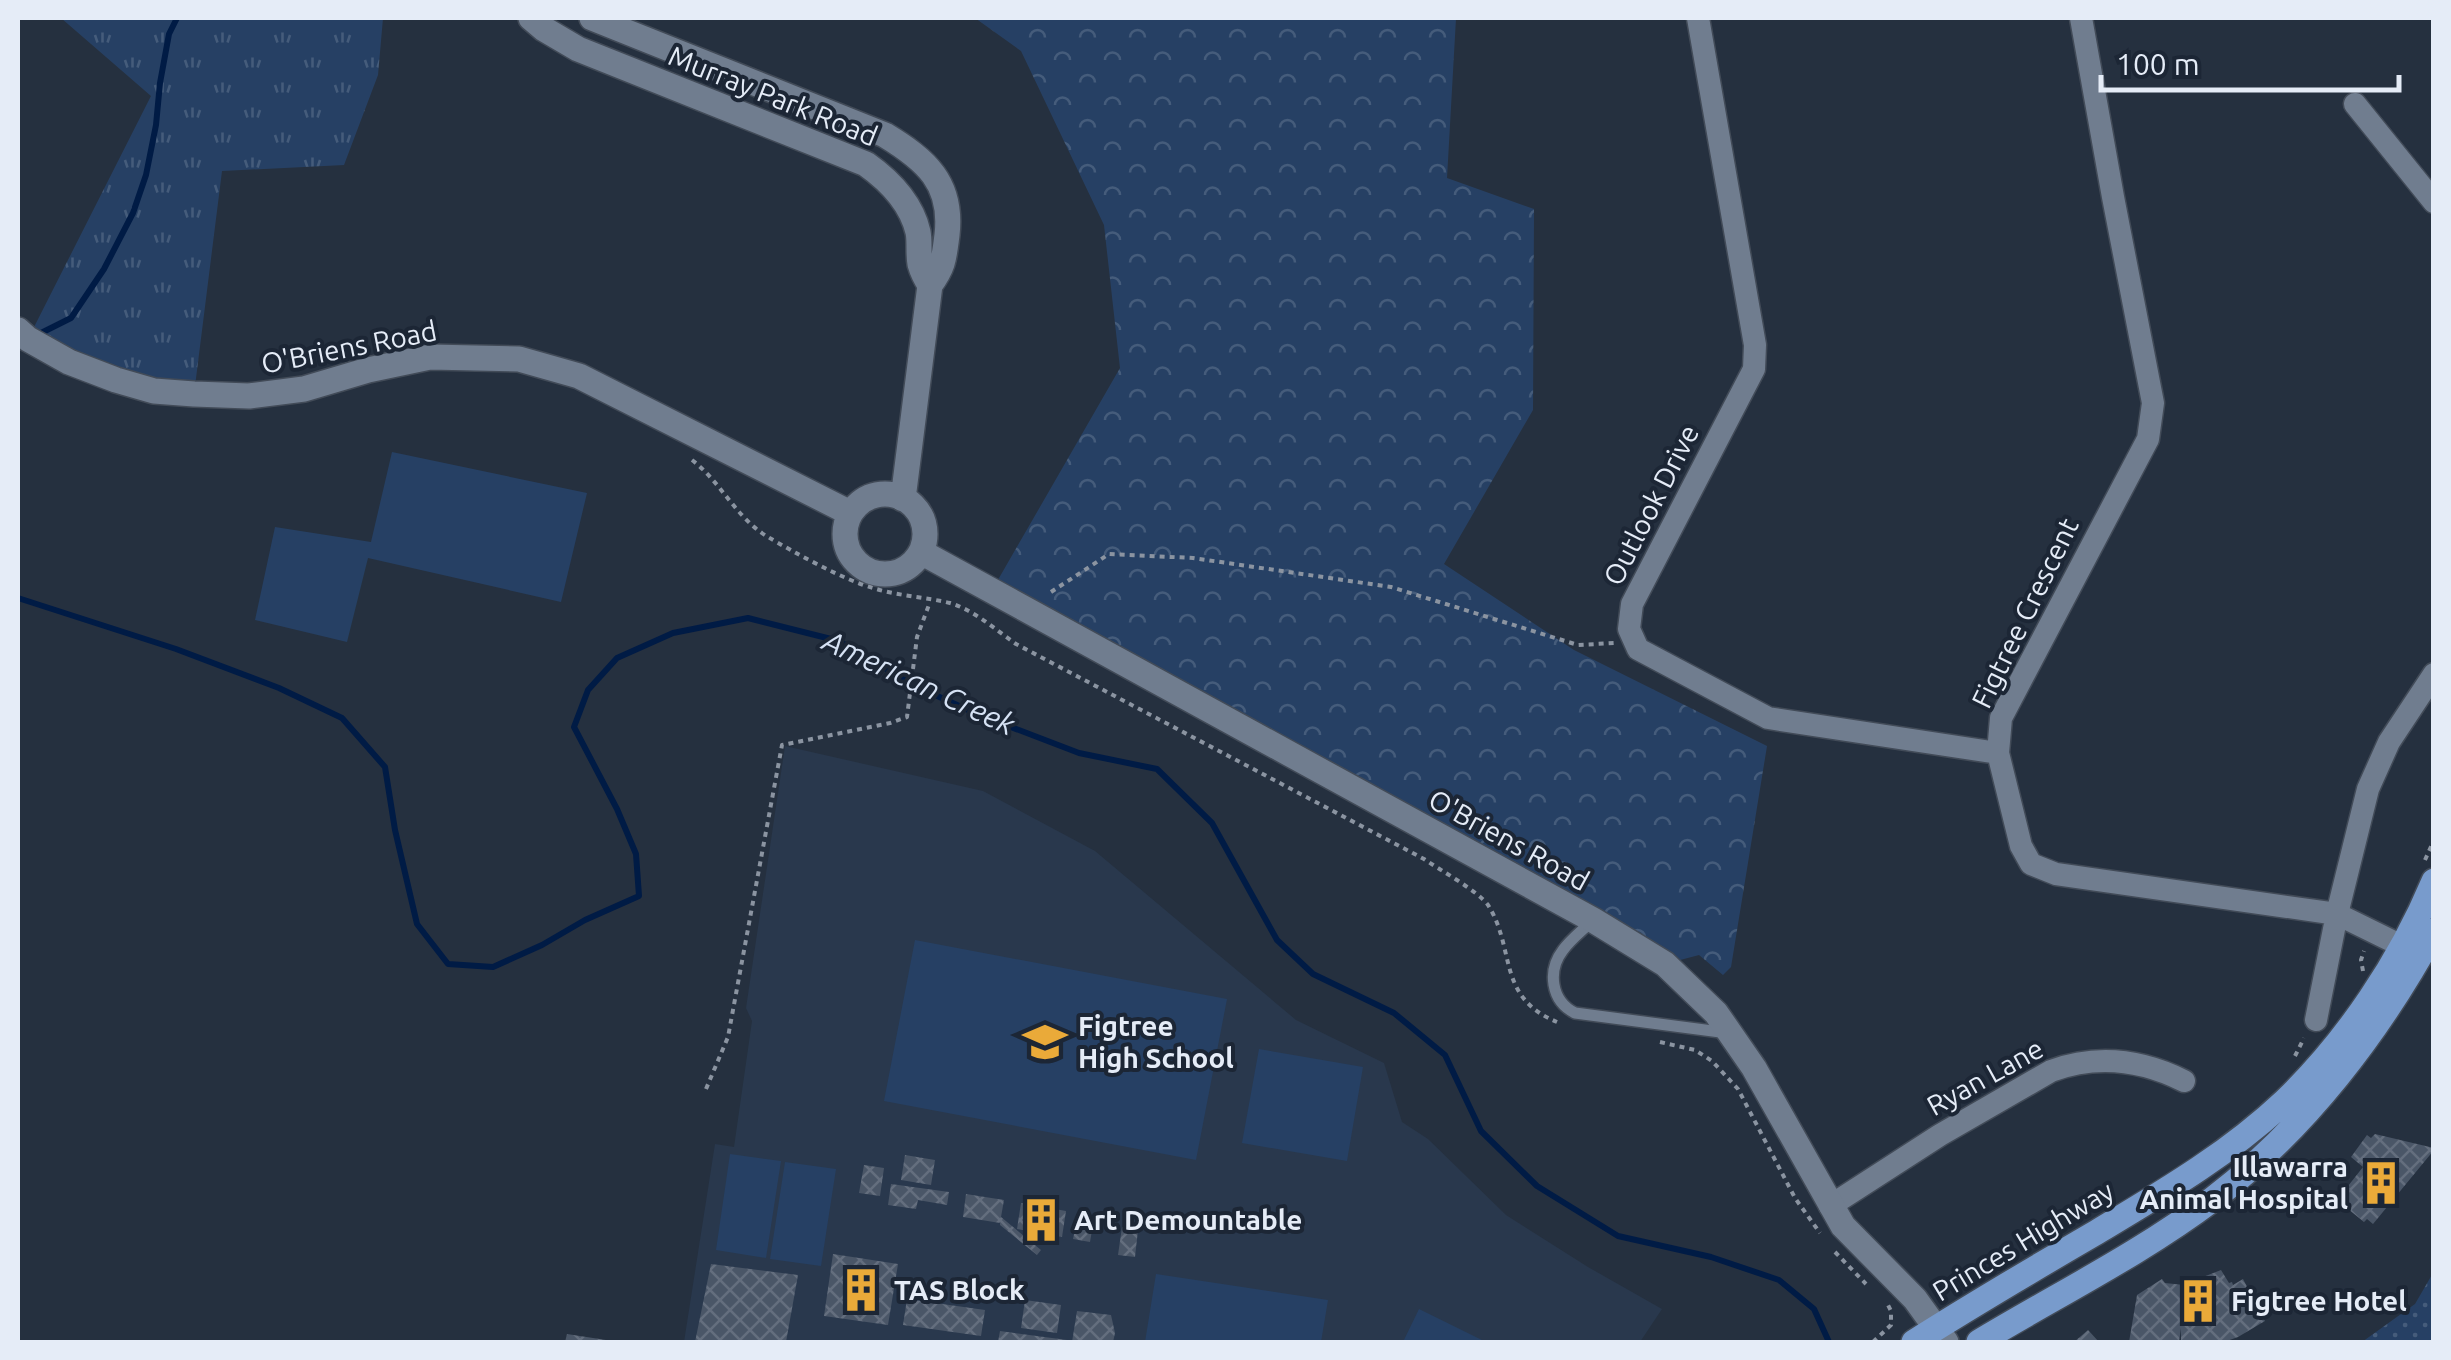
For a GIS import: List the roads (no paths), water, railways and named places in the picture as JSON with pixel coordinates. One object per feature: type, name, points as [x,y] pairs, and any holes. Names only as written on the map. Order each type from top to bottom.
[{"type":"main road","name":"Princes Highway","points":[[1914,1342],[1941,1335],[2203,1167],[2284,1102],[2360,1014],[2402,946],[2434,880]]},
{"type":"main road","points":[[1980,1342],[2141,1247],[2212,1199],[2278,1144],[2351,1060],[2434,931]]},
{"type":"street","name":"Murray Park Road","points":[[531,18],[578,49],[866,164],[900,194],[910,212],[918,233],[920,266],[930,286]]},
{"type":"street","name":"Murray Park Road","points":[[592,18],[886,136],[910,150],[938,180],[945,195],[948,229],[942,268],[930,286],[903,499]]},
{"type":"street","name":"Outlook Drive","points":[[1698,18],[1755,345],[1754,368],[1632,604],[1629,629],[1638,650],[1768,718],[1998,753]]},
{"type":"street","name":"Figtree Crescent","points":[[2082,18],[2152,403],[2148,439],[2001,718],[1998,753],[2020,846],[2032,864],[2056,874],[2337,914],[2402,946]]},
{"type":"street","points":[[2356,104],[2434,202]]},
{"type":"street","name":"O'Briens Road","points":[[18,330],[69,362],[154,391],[249,396],[304,389],[430,357],[518,359],[580,376],[850,513]]},
{"type":"street","points":[[892,495],[903,499],[923,522],[921,552],[909,566],[896,572],[869,571],[858,563],[845,539],[850,513],[869,498],[892,495]]},
{"type":"street","name":"O'Briens Road","points":[[921,552],[1593,920],[1664,964],[1698,993],[1732,1033],[1830,1206],[1858,1244],[1916,1299],[1941,1335]]},
{"type":"street","points":[[2316,1020],[2368,788],[2389,742],[2434,674]]},
{"type":"street","name":"Ryan Lane","points":[[1830,1206],[1940,1136],[2070,1064],[2129,1062],[2162,1070],[2184,1082]]},
{"type":"lane","points":[[1593,920],[1558,956],[1554,983],[1563,1007],[1575,1013],[1732,1033]]},
{"type":"waterway","points":[[35,336],[71,318],[104,269],[133,213],[146,175],[169,34],[177,18]]},
{"type":"waterway","name":"American Creek","points":[[18,598],[176,649],[279,688],[342,718],[385,767],[417,924],[448,964],[493,967],[639,896],[636,854],[574,727],[588,690],[617,658],[673,633],[748,618],[839,641],[913,685],[977,714],[1079,753],[1157,769],[1212,823],[1277,940],[1313,974],[1394,1013],[1445,1055],[1481,1131],[1537,1186],[1618,1236],[1711,1257],[1779,1280],[1814,1309],[1829,1342]]},
{"type":"place","name":"Figtree High School","points":[[1045,1042]]},
{"type":"place","name":"Illawarra Animal Hospital","points":[[2381,1183]]},
{"type":"place","name":"Art Demountable","points":[[1041,1220]]},
{"type":"place","name":"TAS Block","points":[[861,1290]]},
{"type":"place","name":"Figtree Hotel","points":[[2198,1301]]}]
